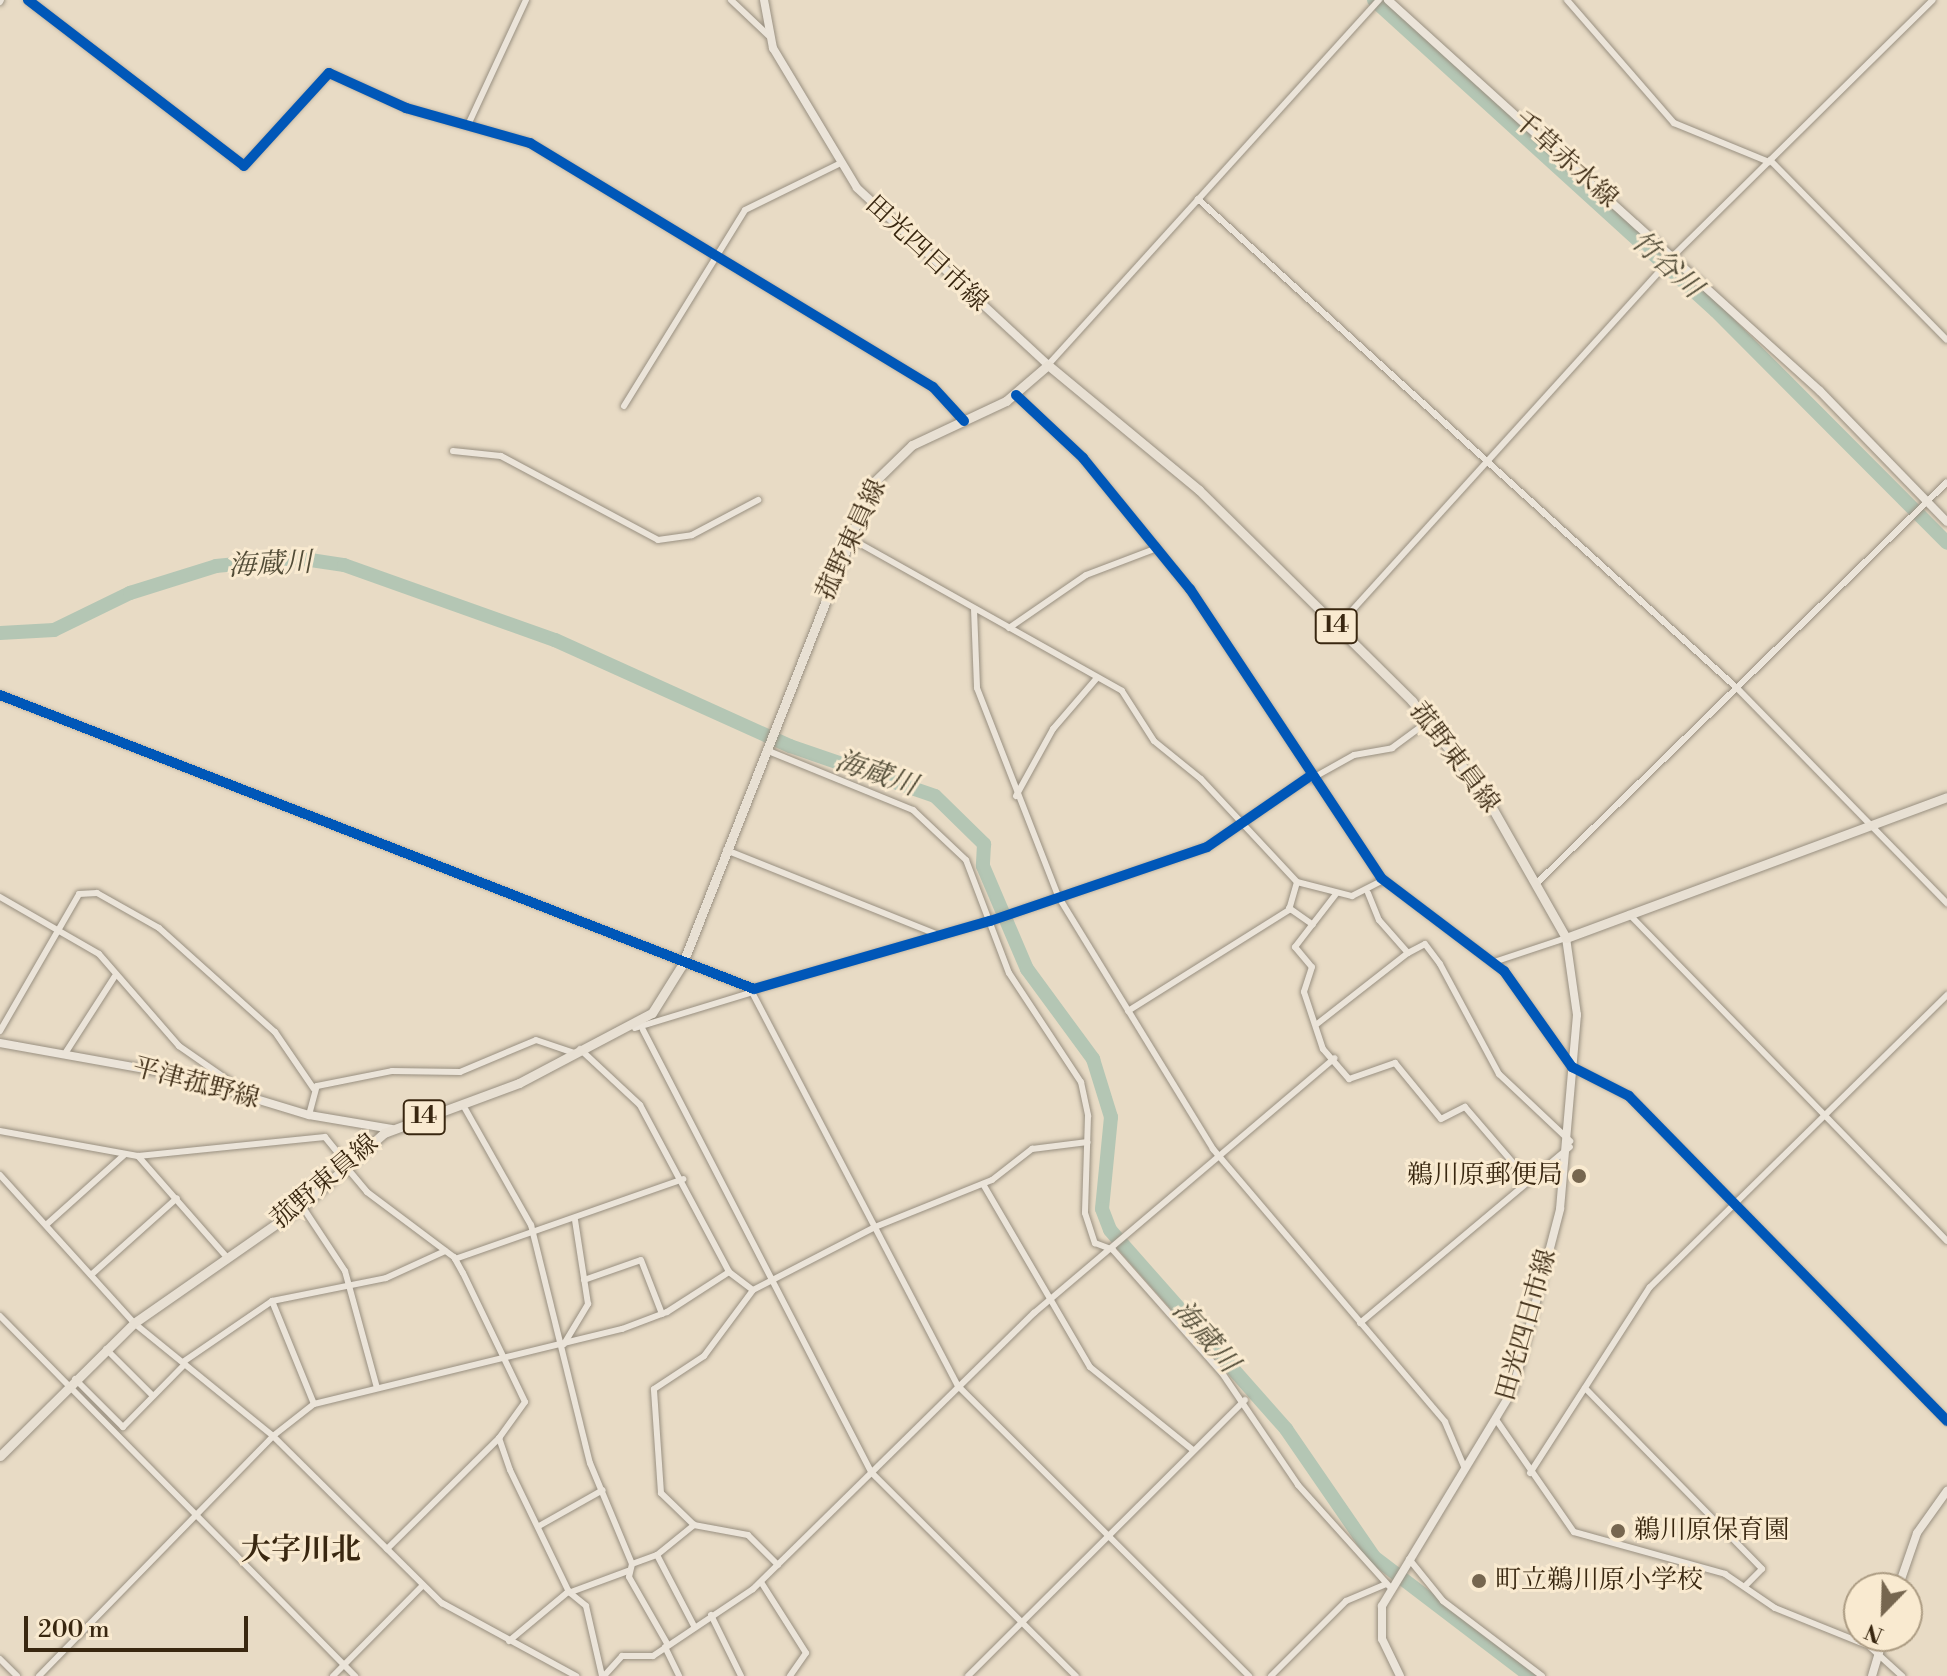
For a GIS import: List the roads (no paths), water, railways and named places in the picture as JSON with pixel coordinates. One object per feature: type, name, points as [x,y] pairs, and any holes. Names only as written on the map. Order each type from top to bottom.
[{"type":"main road","name":"田光四日市線","points":[[764,0],[769,36],[841,163],[896,232],[1048,365]]},
{"type":"main road","name":"千草赤水線","points":[[1388,0],[1820,391],[1947,522]]},
{"type":"main road","name":"菰野東員線","points":[[0,1456],[64,1388],[134,1323],[226,1256],[302,1206],[392,1129],[463,1105],[577,1051],[639,1029],[668,994],[682,965],[848,537],[872,484],[892,462],[1016,395],[1048,365],[1199,490],[1430,720],[1537,883],[1566,938]]},
{"type":"main road","points":[[1566,938],[1947,797]]},
{"type":"main road","name":"田光四日市線","points":[[1400,1676],[1382,1639],[1389,1583],[1497,1421],[1516,1382],[1570,1144],[1575,1069],[1566,938]]},
{"type":"main road","name":"平津菰野線","points":[[0,1043],[66,1052],[309,1115],[392,1129]]},
{"type":"main road","points":[[1904,1572],[1917,1533],[1947,1491]]},
{"type":"main road","points":[[1872,1676],[1878,1654]]},
{"type":"street","points":[[28,0],[244,166],[329,73],[468,125],[530,143],[933,387],[964,421]]},
{"type":"street","points":[[468,125],[526,0]]},
{"type":"street","points":[[731,0],[769,36]]},
{"type":"street","points":[[1048,365],[1379,0]]},
{"type":"street","points":[[1567,0],[1674,123],[1770,161],[1947,340]]},
{"type":"street","points":[[1337,627],[1672,257],[1933,0]]},
{"type":"street","points":[[624,406],[745,210],[841,163]]},
{"type":"street","points":[[1198,199],[1737,688],[1947,903]]},
{"type":"street","points":[[1016,395],[1083,458],[1157,548],[1250,673],[1310,778],[1384,880],[1493,962],[1575,1069],[1629,1096],[1947,1421]]},
{"type":"street","points":[[453,451],[501,456],[658,540],[692,535],[758,500]]},
{"type":"street","points":[[1537,883],[1947,482]]},
{"type":"street","points":[[848,537],[1130,697],[1154,741],[1201,779],[1240,826],[1297,882],[1336,894],[1368,893],[1384,880]]},
{"type":"street","points":[[1009,628],[1086,575],[1157,548]]},
{"type":"street","points":[[974,609],[977,688],[1016,796],[1058,896],[1220,1158],[1445,1422],[1465,1469]]},
{"type":"street","points":[[1016,796],[1053,729],[1096,679]]},
{"type":"street","points":[[0,695],[753,991],[958,1386],[1249,1676]]},
{"type":"street","points":[[1076,1676],[872,1473],[639,1029],[936,934],[990,921],[1019,907],[1207,847],[1310,778],[1354,755],[1402,743],[1430,720]]},
{"type":"street","points":[[767,747],[926,819],[966,860],[1009,973],[1081,1082],[1088,1142],[1087,1226],[1095,1243],[1114,1249],[1245,1400],[1298,1485],[1389,1583],[1346,1601],[1271,1676]]},
{"type":"street","points":[[726,850],[936,934]]},
{"type":"street","points":[[1128,1011],[1289,908],[1297,882]]},
{"type":"street","points":[[0,1031],[86,893],[105,895],[159,928],[275,1032],[314,1089],[309,1115]]},
{"type":"street","points":[[1368,893],[1379,920],[1408,953]]},
{"type":"street","points":[[1336,894],[1295,947],[1312,967],[1304,992],[1317,1024],[1317,1039],[1349,1079],[1395,1063],[1441,1119],[1465,1107],[1527,1179]]},
{"type":"street","points":[[1,898],[99,954],[179,1046],[255,1100]]},
{"type":"street","points":[[1289,908],[1313,925]]},
{"type":"street","points":[[1629,914],[1947,1241]]},
{"type":"street","points":[[1493,962],[1566,938]]},
{"type":"street","points":[[1317,1024],[1408,953],[1425,944],[1499,1074],[1570,1144],[1360,1323]]},
{"type":"street","points":[[66,1052],[115,976]]},
{"type":"street","points":[[1530,1473],[1650,1287],[1947,995]]},
{"type":"street","points":[[314,1089],[392,1071],[460,1072],[536,1040],[577,1051],[640,1105],[683,1179],[729,1272],[753,1290]]},
{"type":"street","points":[[603,1676],[622,1656],[650,1657],[761,1582],[958,1386],[1050,1300],[1127,1239],[1335,1058]]},
{"type":"street","points":[[463,1105],[532,1230],[603,1490],[630,1568],[679,1676]]},
{"type":"street","points":[[0,1131],[138,1156],[325,1137],[348,1167],[455,1259],[525,1402],[499,1438],[387,1549]]},
{"type":"street","points":[[778,1565],[748,1535],[694,1525],[658,1487],[652,1392],[704,1356],[753,1290],[875,1227],[983,1184],[1032,1149],[1088,1142]]},
{"type":"street","points":[[46,1225],[125,1154]]},
{"type":"street","points":[[138,1156],[226,1256]]},
{"type":"street","points":[[0,1175],[134,1323],[273,1436],[423,1585],[509,1641],[576,1676]]},
{"type":"street","points":[[455,1259],[532,1230],[575,1220],[683,1179]]},
{"type":"street","points":[[983,1184],[1050,1300],[1108,1387],[1193,1450]]},
{"type":"street","points":[[91,1275],[177,1198]]},
{"type":"street","points":[[302,1206],[350,1284],[377,1388]]},
{"type":"street","points":[[562,1345],[588,1304],[575,1220]]},
{"type":"street","points":[[74,1379],[123,1427],[184,1363],[272,1301],[395,1275],[445,1251]]},
{"type":"street","points":[[584,1280],[641,1260],[662,1314]]},
{"type":"street","points":[[39,1676],[196,1519],[273,1436],[314,1404],[503,1361],[662,1314],[729,1272]]},
{"type":"street","points":[[272,1301],[314,1404]]},
{"type":"street","points":[[0,1316],[64,1388],[355,1676]]},
{"type":"street","points":[[106,1349],[153,1396]]},
{"type":"street","points":[[1585,1388],[1762,1569],[1746,1585]]},
{"type":"street","points":[[968,1676],[1245,1400]]},
{"type":"street","points":[[1497,1421],[1564,1525],[1587,1539],[1746,1585],[1775,1608],[1878,1654],[1902,1676]]},
{"type":"street","points":[[499,1438],[569,1592],[586,1606],[603,1676]]},
{"type":"street","points":[[539,1526],[603,1490]]},
{"type":"street","points":[[509,1641],[569,1592],[657,1555],[694,1525]]},
{"type":"street","points":[[657,1555],[694,1626]]},
{"type":"street","points":[[1404,1561],[1443,1601],[1542,1676]]},
{"type":"street","points":[[761,1582],[806,1653],[790,1676]]},
{"type":"street","points":[[333,1676],[423,1585]]},
{"type":"street","points":[[711,1615],[741,1676]]},
{"type":"street","points":[[0,1659],[17,1676]]},
{"type":"waterway","name":"竹谷川","points":[[1374,0],[1716,311],[1947,543]]},
{"type":"waterway","name":"海蔵川","points":[[0,633],[54,630],[130,593],[216,566],[297,558],[344,565],[555,640],[790,746],[935,796],[984,844],[983,866],[1027,969],[1093,1059],[1111,1117],[1102,1209],[1110,1230],[1286,1429],[1374,1557],[1530,1676]]},
{"type":"place","name":"鵜川原郵便局","points":[[1579,1176]]},
{"type":"place","name":"鵜川原保育園","points":[[1618,1531]]},
{"type":"place","name":"町立鵜川原小学校","points":[[1479,1581]]},
{"type":"district","name":"大字川北","points":[[301,1550]]}]
